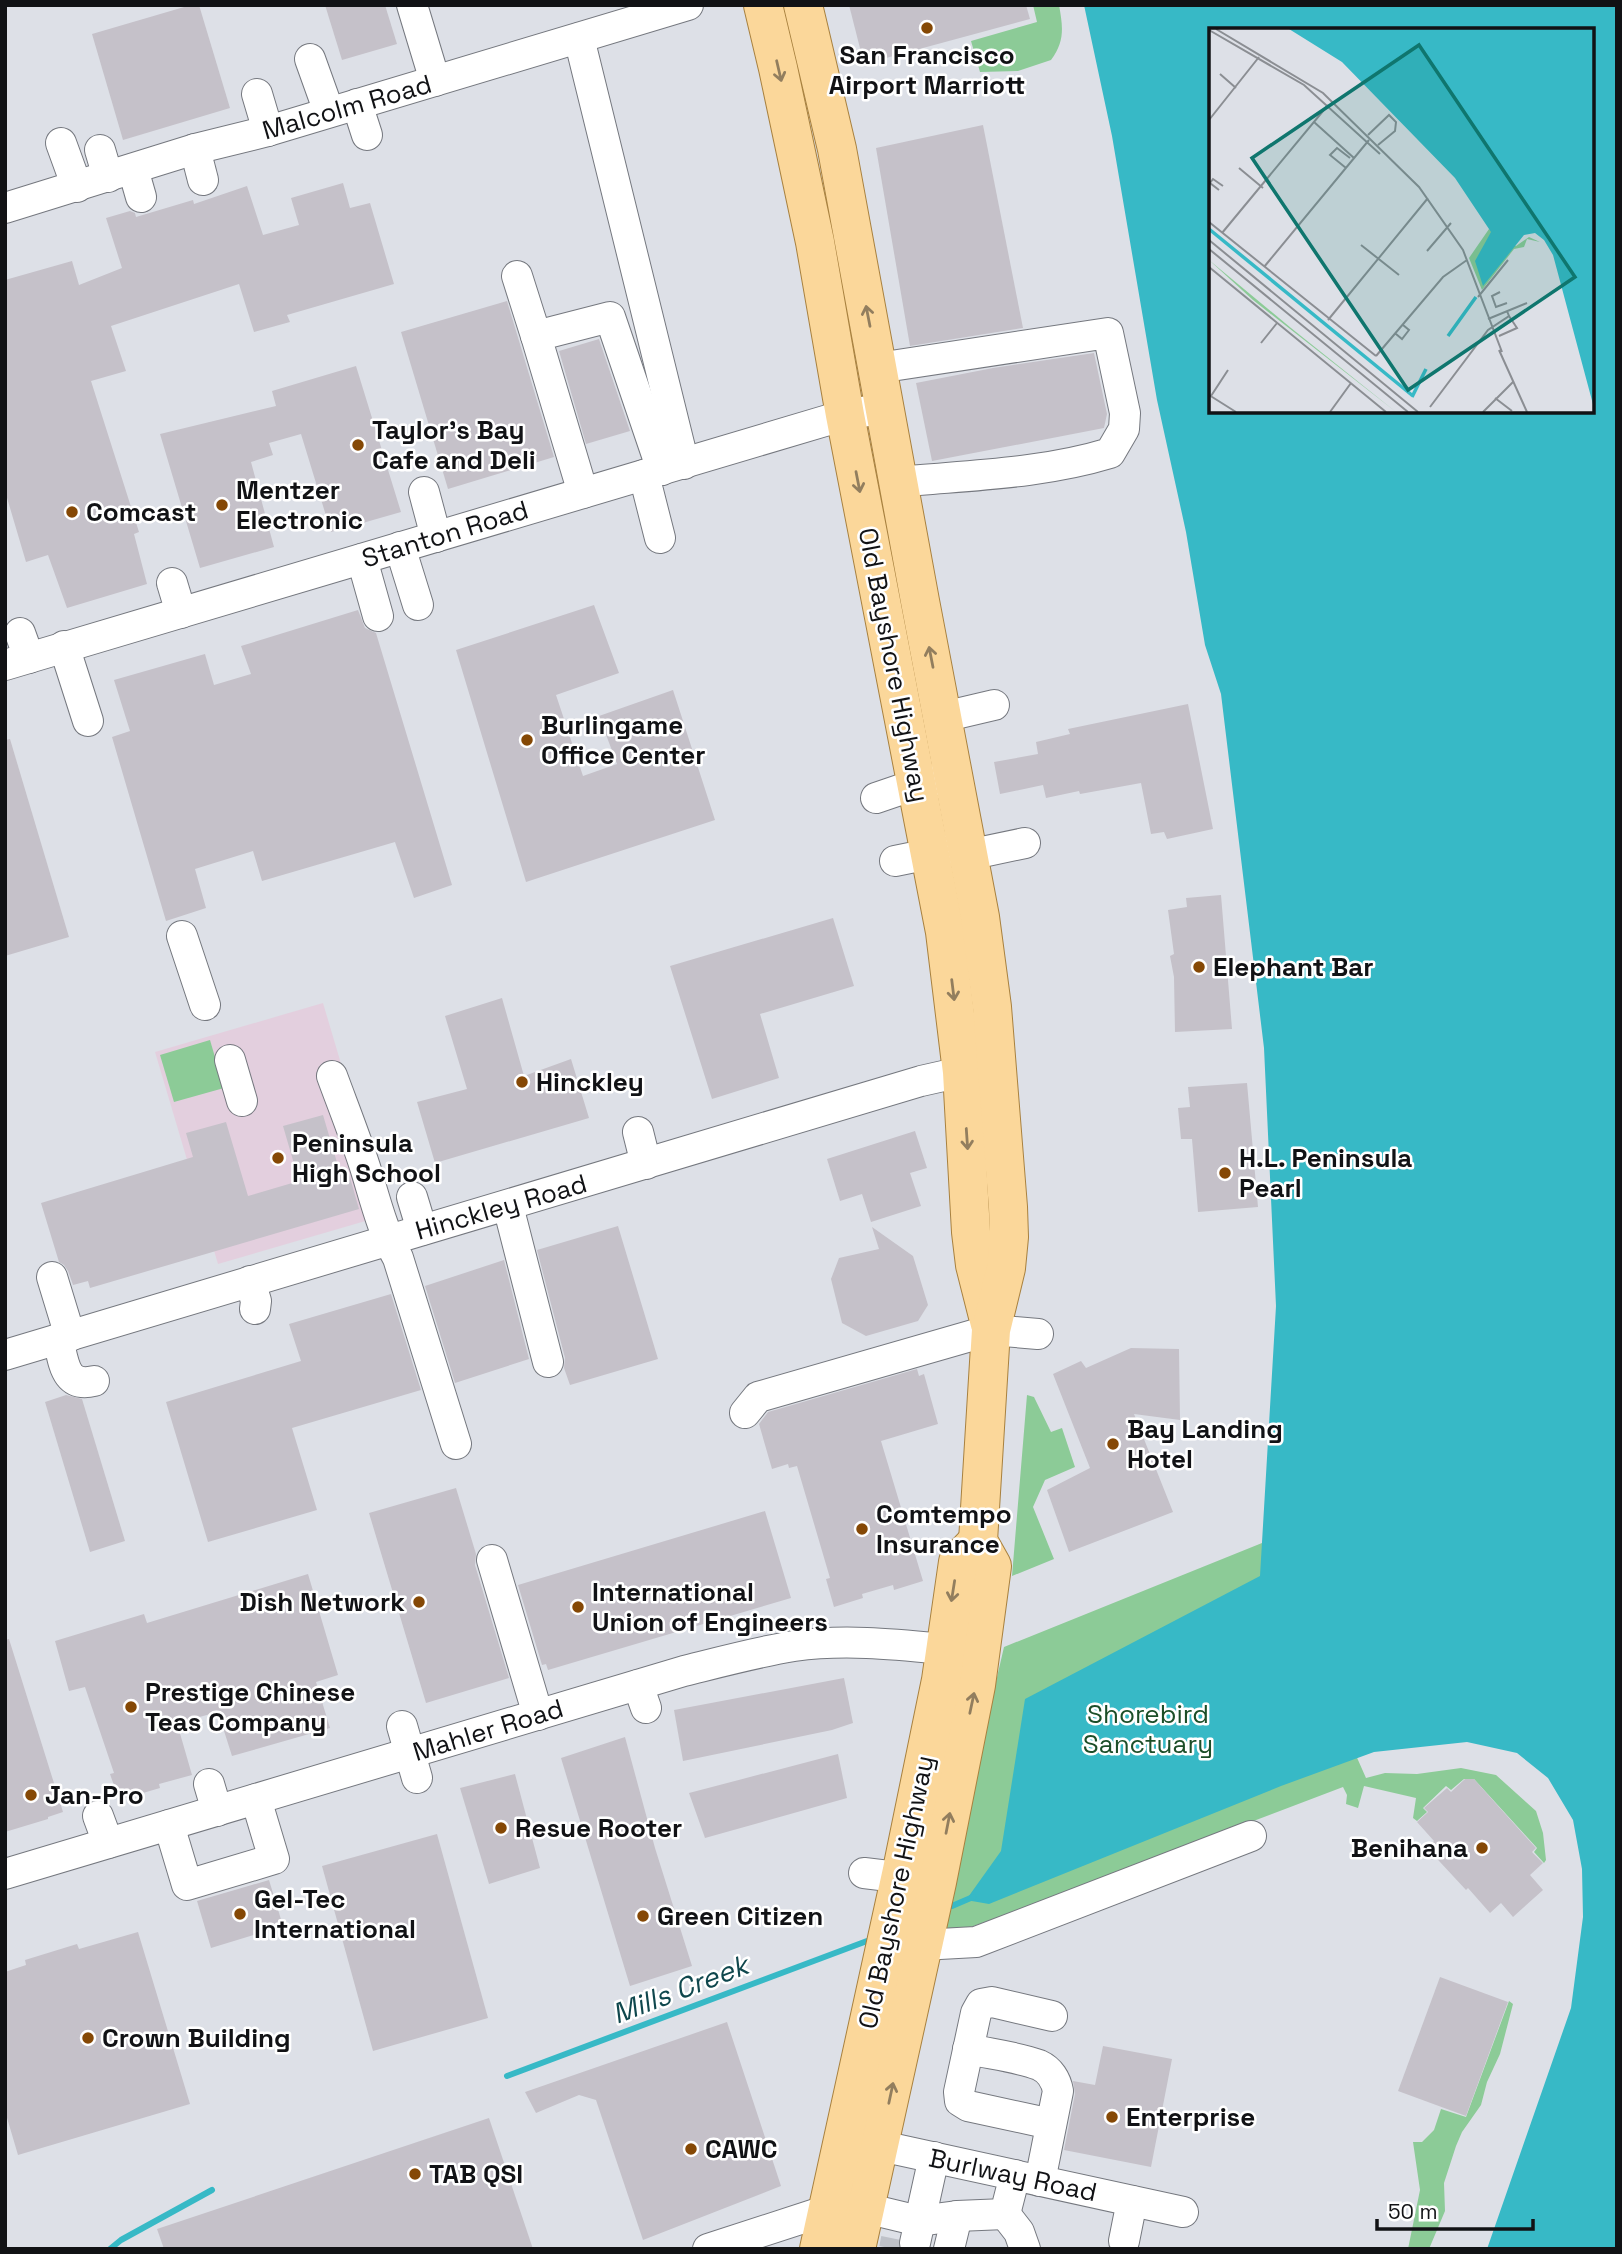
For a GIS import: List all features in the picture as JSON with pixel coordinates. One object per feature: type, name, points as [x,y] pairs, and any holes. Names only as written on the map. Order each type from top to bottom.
[{"type":"main road","name":"Old Bayshore Highway","points":[[763,5],[815,242],[845,415],[917,784],[912,857],[943,922],[980,1068],[1011,1124],[1016,1193],[1009,1217],[1019,1255],[1006,1268],[991,1330],[978,1541],[992,1566],[998,1609],[962,1651]]},
{"type":"main road","name":"Old Bayshore Highway","points":[[803,5],[837,149],[968,851],[991,916],[999,989],[980,1068],[958,1210],[991,1330]]},
{"type":"main road","name":"Old Bayshore Highway","points":[[856,2249],[865,2208],[860,2009],[885,1947],[900,1878],[975,1690],[962,1651],[958,1562],[978,1541]]},
{"type":"main road","name":"Old Bayshore Highway","points":[[819,2249],[828,2210],[862,2141],[923,1945],[900,1878]]},
{"type":"street","points":[[412,5],[435,81]]},
{"type":"street","name":"Malcolm Road","points":[[5,208],[64,199],[114,165],[268,131],[688,5]]},
{"type":"street","points":[[579,38],[663,470],[660,538]]},
{"type":"street","points":[[310,59],[329,113]]},
{"type":"street","points":[[257,94],[268,131]]},
{"type":"street","points":[[357,104],[367,135]]},
{"type":"street","points":[[61,143],[64,199]]},
{"type":"street","points":[[195,149],[203,180]]},
{"type":"street","points":[[114,165],[141,197]]},
{"type":"street","points":[[517,276],[583,493]]},
{"type":"street","points":[[536,337],[610,317],[663,470]]},
{"type":"street","points":[[878,368],[1108,333],[1125,413],[1124,429],[1110,453],[1077,463],[1010,473],[898,482]]},
{"type":"street","name":"Stanton Road","points":[[18,652],[64,646],[181,613],[318,558],[362,559],[845,415],[885,408]]},
{"type":"street","points":[[424,492],[436,537]]},
{"type":"street","points":[[400,547],[418,605]]},
{"type":"street","points":[[362,559],[378,616]]},
{"type":"street","points":[[172,583],[181,613]]},
{"type":"street","points":[[64,646],[88,721]]},
{"type":"street","points":[[943,717],[994,705]]},
{"type":"street","points":[[876,798],[917,784],[954,776]]},
{"type":"street","points":[[912,857],[1026,843]]},
{"type":"street","points":[[943,922],[991,916]]},
{"type":"street","points":[[182,936],[205,1005]]},
{"type":"street","points":[[230,1060],[243,1101]]},
{"type":"street","name":"Hinckley Road","points":[[5,1355],[64,1338],[252,1295],[388,1240],[643,1171],[700,1147],[755,1143],[922,1081],[980,1068]]},
{"type":"street","points":[[332,1076],[388,1240],[398,1258],[456,1444]]},
{"type":"street","points":[[638,1132],[643,1171]]},
{"type":"street","points":[[412,1197],[422,1230]]},
{"type":"street","points":[[508,1206],[548,1362]]},
{"type":"street","points":[[52,1277],[64,1338],[67,1373],[80,1383],[94,1381]]},
{"type":"street","points":[[745,1413],[758,1397],[991,1330],[1038,1334]]},
{"type":"street","points":[[492,1560],[526,1725]]},
{"type":"street","name":"Mahler Road","points":[[5,1874],[108,1843],[153,1838],[213,1797],[273,1802],[409,1753],[444,1755],[526,1725],[642,1696],[736,1658],[795,1646],[817,1632],[901,1656],[962,1651]]},
{"type":"street","points":[[153,1838],[187,1885],[274,1859],[273,1802]]},
{"type":"street","points":[[98,1816],[108,1843]]},
{"type":"street","points":[[885,1947],[976,1942],[1251,1836]]},
{"type":"street","points":[[1051,2124],[963,2104],[959,2092],[976,2013],[981,2004],[986,2002],[1052,2017]]},
{"type":"street","points":[[968,2049],[1039,2065],[1056,2083],[1058,2091],[1051,2124],[1027,2178],[1005,2214]]},
{"type":"street","name":"Burlway Road","points":[[862,2141],[1183,2212]]},
{"type":"street","points":[[923,2240],[934,2157]]},
{"type":"street","points":[[1124,2241],[1132,2201]]},
{"type":"street","points":[[708,2249],[828,2210],[865,2208],[923,2240]]},
{"type":"street","points":[[923,2240],[957,2216],[1005,2214]]},
{"type":"street","points":[[1005,2214],[1019,2232],[1025,2249]]},
{"type":"shaded area","name":"Peninsula High School","points":[[323,1003],[386,1215],[218,1264],[155,1052]]},
{"type":"green space","points":[[1033,5],[1059,5],[1062,34],[1051,60],[1018,71],[980,72],[971,41],[1037,22]]},
{"type":"green space","points":[[210,1040],[224,1088],[174,1102],[160,1055]]},
{"type":"green space","points":[[1027,1395],[1034,1397],[1051,1432],[1062,1428],[1075,1467],[1045,1480],[1033,1507],[1054,1559],[1012,1576]]},
{"type":"green space","name":"Shorebird Sanctuary","points":[[1262,1543],[1366,1778],[1385,1773],[1417,1774],[1461,1768],[1496,1775],[1536,1811],[1543,1833],[1544,1863],[1534,1852],[1537,1848],[1474,1779],[1464,1779],[1451,1790],[1446,1786],[1423,1808],[1427,1812],[1417,1821],[1413,1818],[1416,1798],[1364,1786],[1358,1808],[1346,1804],[1347,1795],[1343,1787],[1235,1828],[1222,1840],[962,1930],[951,1931],[940,1923],[1004,1647]]},
{"type":"green space","points":[[1509,2001],[1513,2004],[1500,2054],[1487,2082],[1481,2105],[1462,2132],[1444,2183],[1445,2211],[1429,2249],[1408,2249],[1420,2190],[1413,2142],[1422,2142],[1434,2130],[1441,2109],[1466,2117]]},
{"type":"water","points":[[1084,5],[1617,5],[1617,2249],[1487,2249],[1571,2008],[1583,1917],[1582,1869],[1573,1820],[1548,1778],[1517,1753],[1467,1742],[1374,1752],[1281,1786],[989,1904],[966,1900],[1001,1851],[1025,1699],[1260,1576],[1276,1306],[1264,1048],[1221,694],[1205,645],[1186,532],[1157,400],[1112,136]]},
{"type":"building","points":[[199,5],[230,108],[123,140],[92,34]]},
{"type":"building","points":[[325,5],[385,5],[397,44],[342,60]]},
{"type":"building","name":"San Francisco Airport Marriott","points":[[849,5],[1026,5],[1030,19],[864,64]]},
{"type":"building","points":[[983,125],[1023,328],[910,346],[876,148]]},
{"type":"building","points":[[343,183],[350,208],[370,203],[394,284],[287,315],[290,322],[254,332],[239,284],[111,326],[126,371],[91,381],[139,532],[134,534],[147,584],[67,608],[48,555],[26,562],[5,491],[5,280],[72,261],[79,285],[122,268],[106,218],[130,211],[135,213],[136,217],[193,200],[194,204],[247,186],[263,235],[299,225],[291,198]]},
{"type":"building","points":[[507,301],[554,457],[448,489],[401,332]]},
{"type":"building","points":[[599,339],[630,431],[586,444],[559,351]]},
{"type":"building","points":[[1094,353],[1107,414],[1104,428],[932,461],[916,383]]},
{"type":"building","points":[[356,366],[401,512],[331,532],[301,434],[269,443],[273,455],[251,462],[274,547],[200,568],[160,434],[276,406],[272,391]]},
{"type":"building","name":"Burlingame Office Center","points":[[594,605],[619,673],[556,695],[583,776],[617,764],[599,716],[673,690],[715,820],[526,882],[456,650]]},
{"type":"building","points":[[358,610],[365,628],[376,633],[452,885],[414,898],[395,842],[262,881],[253,851],[195,869],[206,908],[166,921],[112,737],[130,731],[114,680],[205,654],[214,685],[251,674],[241,646]]},
{"type":"building","points":[[1188,704],[1213,829],[1167,839],[1164,832],[1151,834],[1141,783],[1046,798],[1043,785],[1000,794],[994,762],[1038,754],[1036,742],[1070,734],[1068,729]]},
{"type":"building","points":[[10,739],[69,937],[5,956],[5,740]]},
{"type":"building","name":"Elephant Bar","points":[[1221,895],[1232,1029],[1175,1032],[1174,977],[1170,956],[1174,954],[1168,910],[1187,907],[1186,898]]},
{"type":"building","points":[[833,918],[854,986],[760,1014],[779,1078],[712,1099],[670,966]]},
{"type":"building","name":"Hinckley","points":[[502,998],[524,1076],[571,1059],[589,1118],[435,1163],[417,1102],[467,1089],[445,1016]]},
{"type":"building","name":"H.L. Peninsula Pearl","points":[[1247,1083],[1258,1207],[1198,1212],[1192,1139],[1181,1139],[1178,1108],[1190,1107],[1188,1087]]},
{"type":"building","points":[[323,1115],[341,1176],[349,1174],[359,1209],[90,1288],[88,1281],[73,1285],[68,1271],[59,1262],[41,1203],[193,1157],[186,1133],[226,1122],[248,1196],[299,1181],[283,1126]]},
{"type":"building","points":[[915,1131],[927,1168],[910,1173],[921,1206],[871,1222],[862,1194],[840,1201],[827,1159]]},
{"type":"building","points":[[618,1226],[658,1359],[570,1385],[537,1250]]},
{"type":"building","points":[[872,1227],[913,1256],[928,1305],[918,1321],[866,1336],[842,1323],[831,1279],[839,1258],[879,1249]]},
{"type":"building","points":[[504,1260],[529,1359],[455,1383],[425,1286]]},
{"type":"building","points":[[391,1294],[421,1390],[292,1428],[317,1510],[208,1542],[166,1402],[301,1361],[289,1324]]},
{"type":"building","name":"Bay Landing Hotel","points":[[1131,1348],[1179,1349],[1180,1420],[1134,1414],[1173,1512],[1069,1552],[1047,1490],[1090,1468],[1053,1374],[1081,1361],[1086,1368]]},
{"type":"building","points":[[917,1369],[919,1376],[924,1374],[938,1424],[881,1441],[923,1581],[894,1590],[893,1585],[862,1594],[863,1598],[834,1607],[826,1579],[830,1578],[797,1466],[789,1468],[788,1464],[772,1469],[759,1424],[768,1412]]},
{"type":"building","points":[[66,1395],[82,1399],[125,1541],[90,1552],[45,1402]]},
{"type":"building","points":[[456,1488],[476,1554],[475,1565],[509,1678],[426,1703],[369,1513]]},
{"type":"building","points":[[765,1511],[791,1598],[548,1670],[546,1664],[542,1665],[518,1585]]},
{"type":"building","points":[[308,1574],[338,1675],[316,1682],[330,1728],[232,1756],[218,1712],[177,1723],[192,1775],[159,1784],[160,1788],[119,1800],[110,1774],[114,1773],[85,1687],[69,1691],[55,1641],[144,1614],[147,1623]]},
{"type":"building","points":[[9,1639],[63,1812],[5,1832],[5,1640]]},
{"type":"building","points":[[844,1678],[853,1723],[832,1730],[683,1761],[674,1710]]},
{"type":"building","points":[[625,1737],[655,1848],[692,1966],[630,1986],[561,1758]]},
{"type":"building","points":[[838,1754],[847,1798],[705,1838],[689,1793]]},
{"type":"building","name":"Resue Rooter","points":[[515,1774],[540,1868],[489,1884],[460,1788]]},
{"type":"building","name":"Benihana","points":[[1465,1779],[1474,1779],[1536,1848],[1532,1852],[1543,1863],[1530,1875],[1543,1890],[1513,1917],[1501,1903],[1490,1913],[1468,1888],[1466,1890],[1427,1848],[1434,1841],[1417,1822],[1428,1812],[1424,1808],[1447,1788],[1451,1792]]},
{"type":"building","points":[[437,1834],[488,2018],[373,2051],[322,1866]]},
{"type":"building","name":"Gel-Tec International","points":[[269,1880],[283,1926],[211,1948],[197,1901]]},
{"type":"building","name":"Crown Building","points":[[138,1932],[190,2104],[18,2155],[5,2111],[5,1972],[26,1965],[25,1960],[77,1944],[79,1949]]},
{"type":"building","points":[[1440,1977],[1508,2002],[1466,2116],[1398,2091]]},
{"type":"building","name":"CAWC","points":[[727,2022],[781,2186],[643,2240],[596,2100],[579,2095],[536,2113],[525,2092]]},
{"type":"building","name":"Enterprise","points":[[1103,2046],[1172,2059],[1151,2167],[1064,2150],[1075,2094],[1073,2081],[1095,2085]]},
{"type":"building","name":"TAB QSI","points":[[489,2118],[533,2249],[164,2249],[157,2229]]},
{"type":"waterway","name":"Mills Creek","points":[[952,1906],[973,1897]]},
{"type":"waterway","name":"Mills Creek","points":[[507,2076],[867,1941]]},
{"type":"waterway","name":"Mills Creek","points":[[110,2249],[121,2240],[212,2190]]},
{"type":"tunnel","points":[[894,2249],[896,2239]]},
{"type":"place","name":"San Francisco Airport Marriott","points":[[927,28]]},
{"type":"place","name":"Taylor's Bay Cafe and Deli","points":[[358,445]]},
{"type":"place","name":"Mentzer Electronic","points":[[222,505]]},
{"type":"place","name":"Comcast","points":[[72,512]]},
{"type":"place","name":"Burlingame Office Center","points":[[527,740]]},
{"type":"place","name":"Elephant Bar","points":[[1199,967]]},
{"type":"place","name":"Hinckley","points":[[522,1082]]},
{"type":"place","name":"Peninsula High School","points":[[278,1158]]},
{"type":"place","name":"H.L. Peninsula Pearl","points":[[1225,1173]]},
{"type":"place","name":"Bay Landing Hotel","points":[[1113,1444]]},
{"type":"place","name":"Comtempo Insurance","points":[[862,1529]]},
{"type":"place","name":"Dish Network","points":[[419,1602]]},
{"type":"place","name":"International Union of Engineers","points":[[578,1607]]},
{"type":"place","name":"Prestige Chinese Teas Company","points":[[131,1707]]},
{"type":"place","name":"Jan-Pro","points":[[31,1795]]},
{"type":"place","name":"Resue Rooter","points":[[501,1828]]},
{"type":"place","name":"Benihana","points":[[1482,1848]]},
{"type":"place","name":"Gel-Tec International","points":[[240,1914]]},
{"type":"place","name":"Green Citizen","points":[[643,1916]]},
{"type":"place","name":"Crown Building","points":[[88,2038]]},
{"type":"place","name":"Enterprise","points":[[1112,2117]]},
{"type":"place","name":"CAWC","points":[[691,2149]]},
{"type":"place","name":"TAB QSI","points":[[415,2174]]}]
